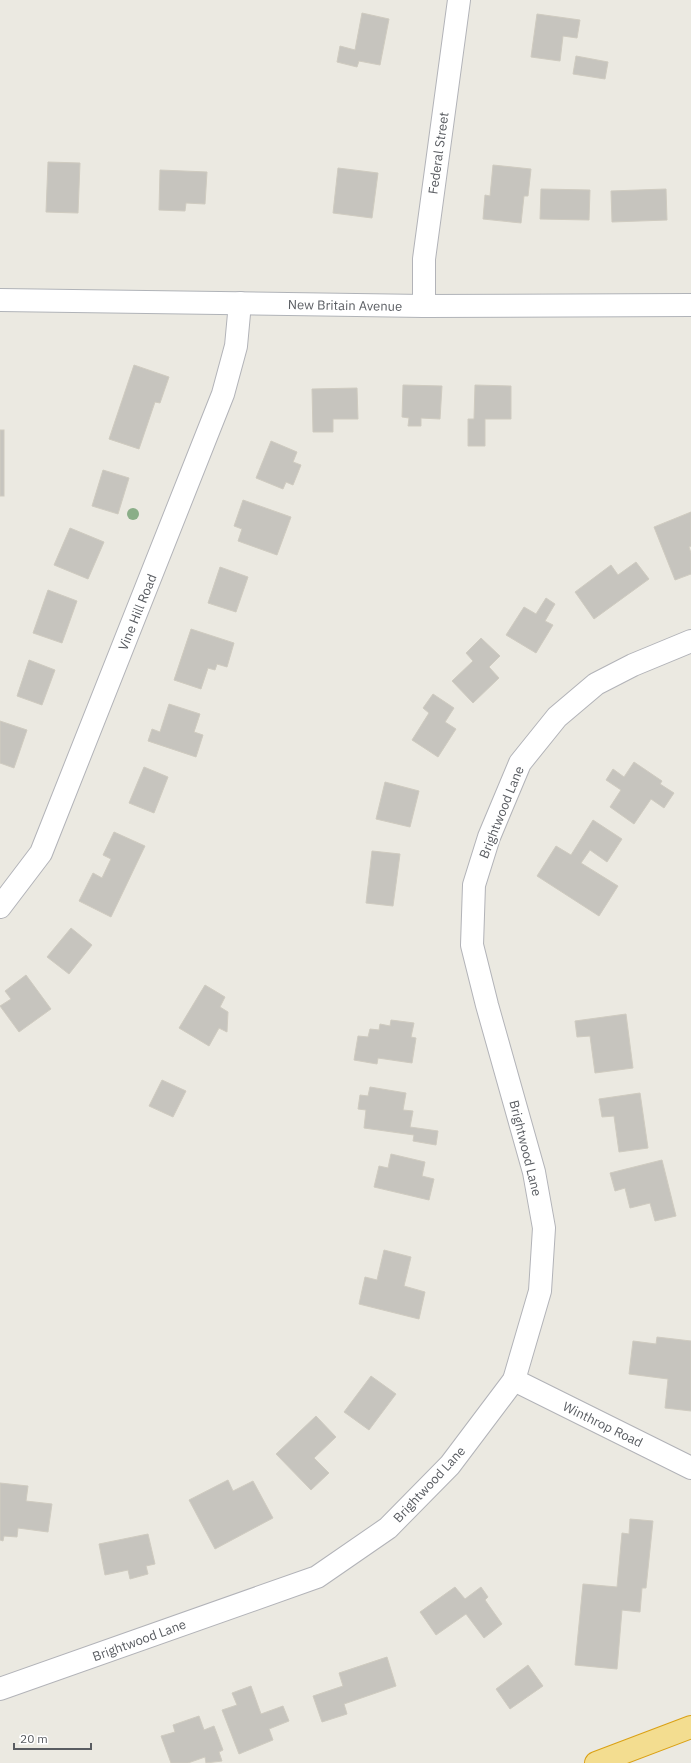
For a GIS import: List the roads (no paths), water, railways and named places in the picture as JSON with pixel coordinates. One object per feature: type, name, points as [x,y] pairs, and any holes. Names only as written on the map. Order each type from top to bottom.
[{"type":"highway","points":[[596,1763],[691,1727]]},
{"type":"street","name":"Federal Street","points":[[424,306],[424,259],[459,0]]},
{"type":"street","name":"New Britain Avenue","points":[[0,300],[424,306],[691,305]]},
{"type":"street","name":"Vine Hill Road","points":[[0,907],[41,853],[220,401],[230,371],[236,346],[240,303]]},
{"type":"street","name":"Brightwood Lane","points":[[0,1690],[317,1577],[388,1528],[450,1465],[514,1380],[540,1291],[544,1228],[534,1172],[487,1005],[472,945],[474,885],[489,837],[520,763],[558,717],[596,684],[633,665],[691,641]]},
{"type":"street","name":"Winthrop Road","points":[[514,1380],[691,1468]]}]
